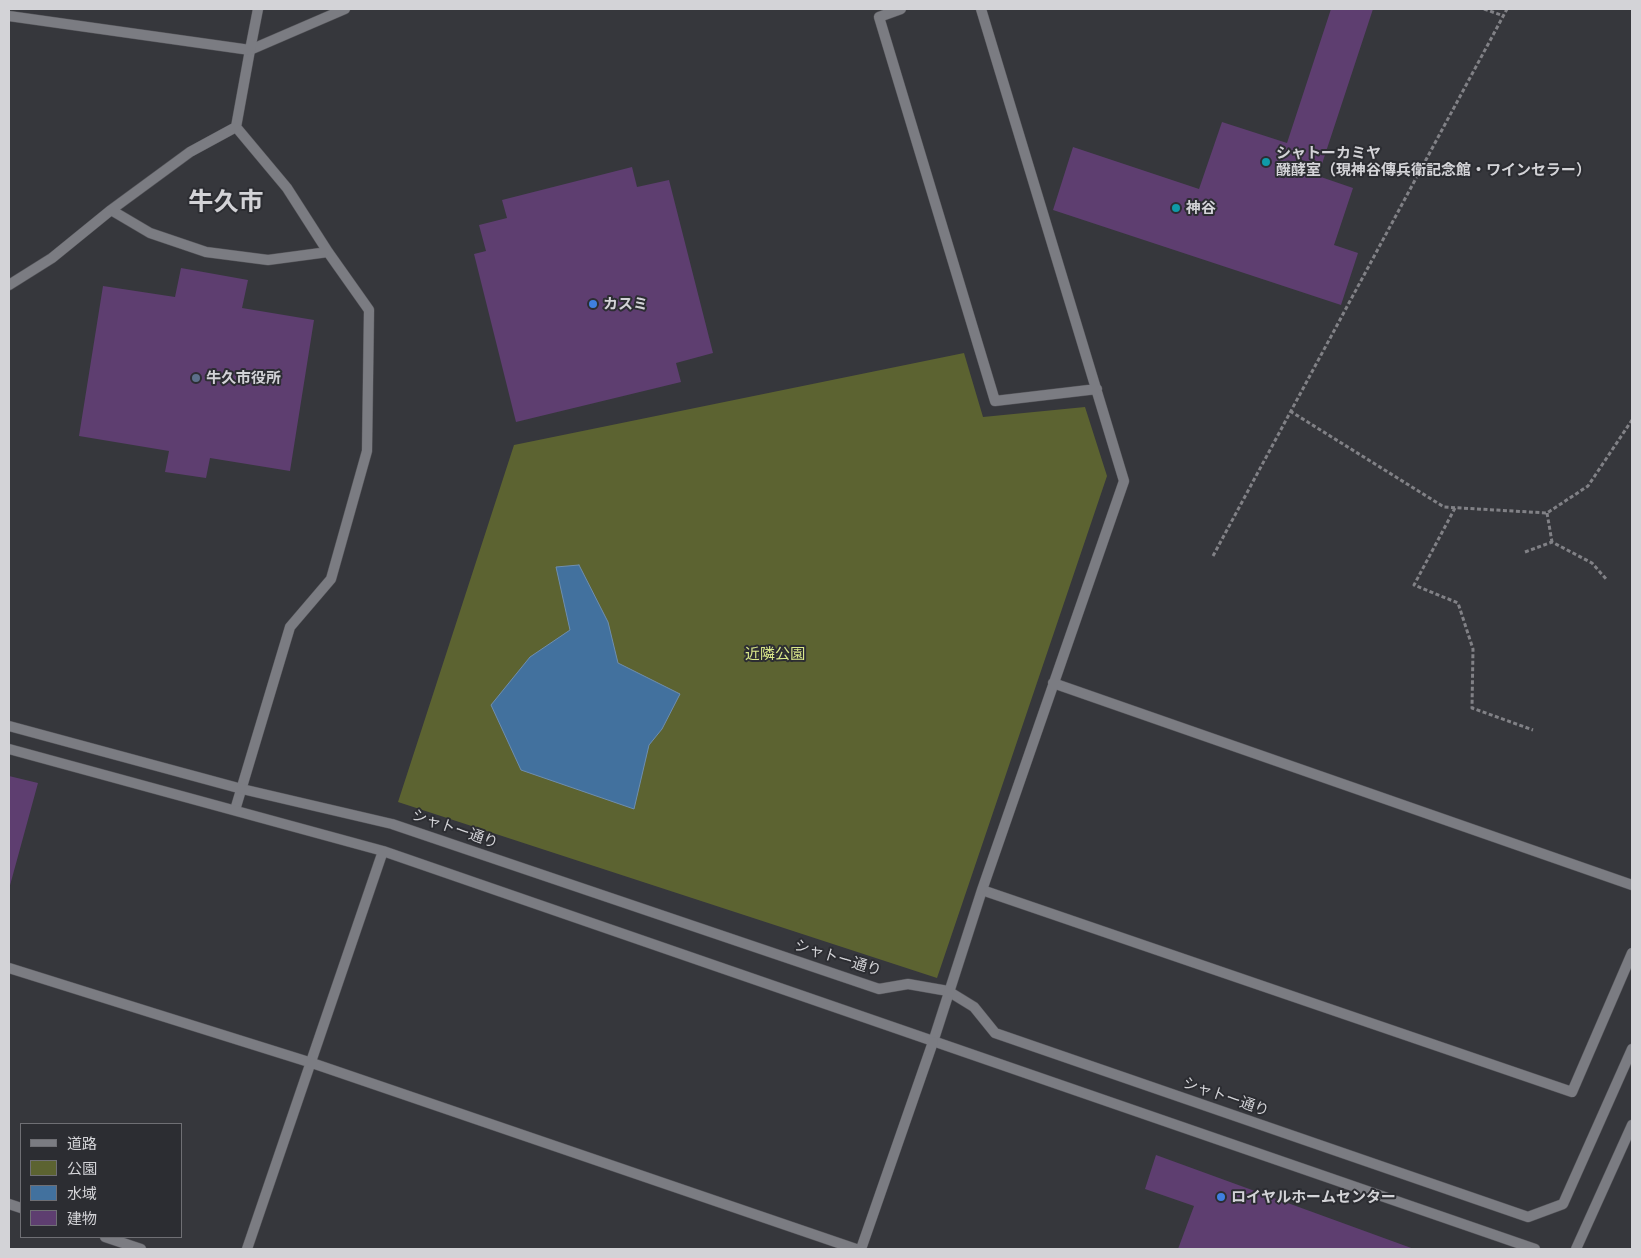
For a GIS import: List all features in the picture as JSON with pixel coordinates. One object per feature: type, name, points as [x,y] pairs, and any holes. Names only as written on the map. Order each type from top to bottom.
[{"type":"street","points":[[236,127],[258,9]]},
{"type":"street","points":[[9,16],[250,50],[345,9]]},
{"type":"street","points":[[900,9],[879,17],[995,401],[1097,389]]},
{"type":"street","points":[[860,1249],[933,1042],[982,890],[1124,481],[981,9]]},
{"type":"street","points":[[9,285],[52,258],[111,210],[190,152],[236,127]]},
{"type":"street","points":[[235,810],[290,627],[331,579],[367,451],[369,310],[328,252],[287,188],[236,127]]},
{"type":"street","points":[[111,210],[150,233],[206,252],[268,260],[328,252]]},
{"type":"street","points":[[1054,683],[1632,885]]},
{"type":"street","name":"シャトー通り","points":[[9,726],[242,789],[392,824],[878,989],[908,984],[948,991],[974,1007],[996,1033],[1528,1217],[1563,1204],[1632,1049]]},
{"type":"street","points":[[9,749],[383,851],[1535,1249]]},
{"type":"street","points":[[247,1249],[383,851]]},
{"type":"street","points":[[982,890],[1572,1092],[1632,953]]},
{"type":"street","points":[[9,968],[312,1063],[856,1249]]},
{"type":"street","points":[[1576,1249],[1632,1125]]},
{"type":"street","points":[[108,1238],[141,1249]]},
{"type":"path","points":[[1484,9],[1504,16]]},
{"type":"path","points":[[1213,556],[1507,9]]},
{"type":"path","points":[[1290,411],[1444,507],[1547,512],[1588,486],[1632,420]]},
{"type":"path","points":[[1455,508],[1414,585],[1458,603],[1473,649],[1472,708],[1533,730]]},
{"type":"path","points":[[1547,512],[1552,542]]},
{"type":"path","points":[[1525,552],[1552,542],[1592,564],[1607,580]]},
{"type":"green space","name":"近隣公園","points":[[964,353],[983,417],[1085,407],[1107,476],[937,978],[398,802],[514,445]]},
{"type":"water","points":[[579,565],[608,622],[618,663],[680,694],[662,729],[649,745],[634,809],[521,770],[491,705],[530,657],[570,630],[556,567]]},
{"type":"building","name":"シャトーカミヤ 醗酵室（現神谷傳兵衛記念館・ワインセラー）","points":[[1331,9],[1373,9],[1318,176],[1353,188],[1334,245],[1358,253],[1341,305],[1053,210],[1073,147],[1199,189],[1222,122],[1287,143]]},
{"type":"building","name":"カスミ","points":[[632,167],[637,187],[669,180],[713,353],[676,363],[681,382],[516,422],[474,254],[486,251],[479,225],[507,218],[502,200]]},
{"type":"building","name":"牛久市役所","points":[[181,268],[248,280],[242,308],[314,320],[290,471],[210,458],[206,478],[165,472],[169,451],[79,436],[103,286],[175,297]]},
{"type":"building","points":[[9,776],[38,783],[9,889]]},
{"type":"building","name":"ロイヤルホームセンター","points":[[1156,1155],[1414,1249],[1178,1249],[1194,1206],[1145,1189]]},
{"type":"place","name":"シャトーカミヤ 醗酵室（現神谷傳兵衛記念館・ワインセラー）","points":[[1266,162]]},
{"type":"place","name":"神谷","points":[[1176,208]]},
{"type":"place","name":"カスミ","points":[[593,304]]},
{"type":"place","name":"牛久市役所","points":[[196,378]]},
{"type":"place","name":"ロイヤルホームセンター","points":[[1221,1197]]},
{"type":"district","name":"牛久市","points":[[226,202]]}]
